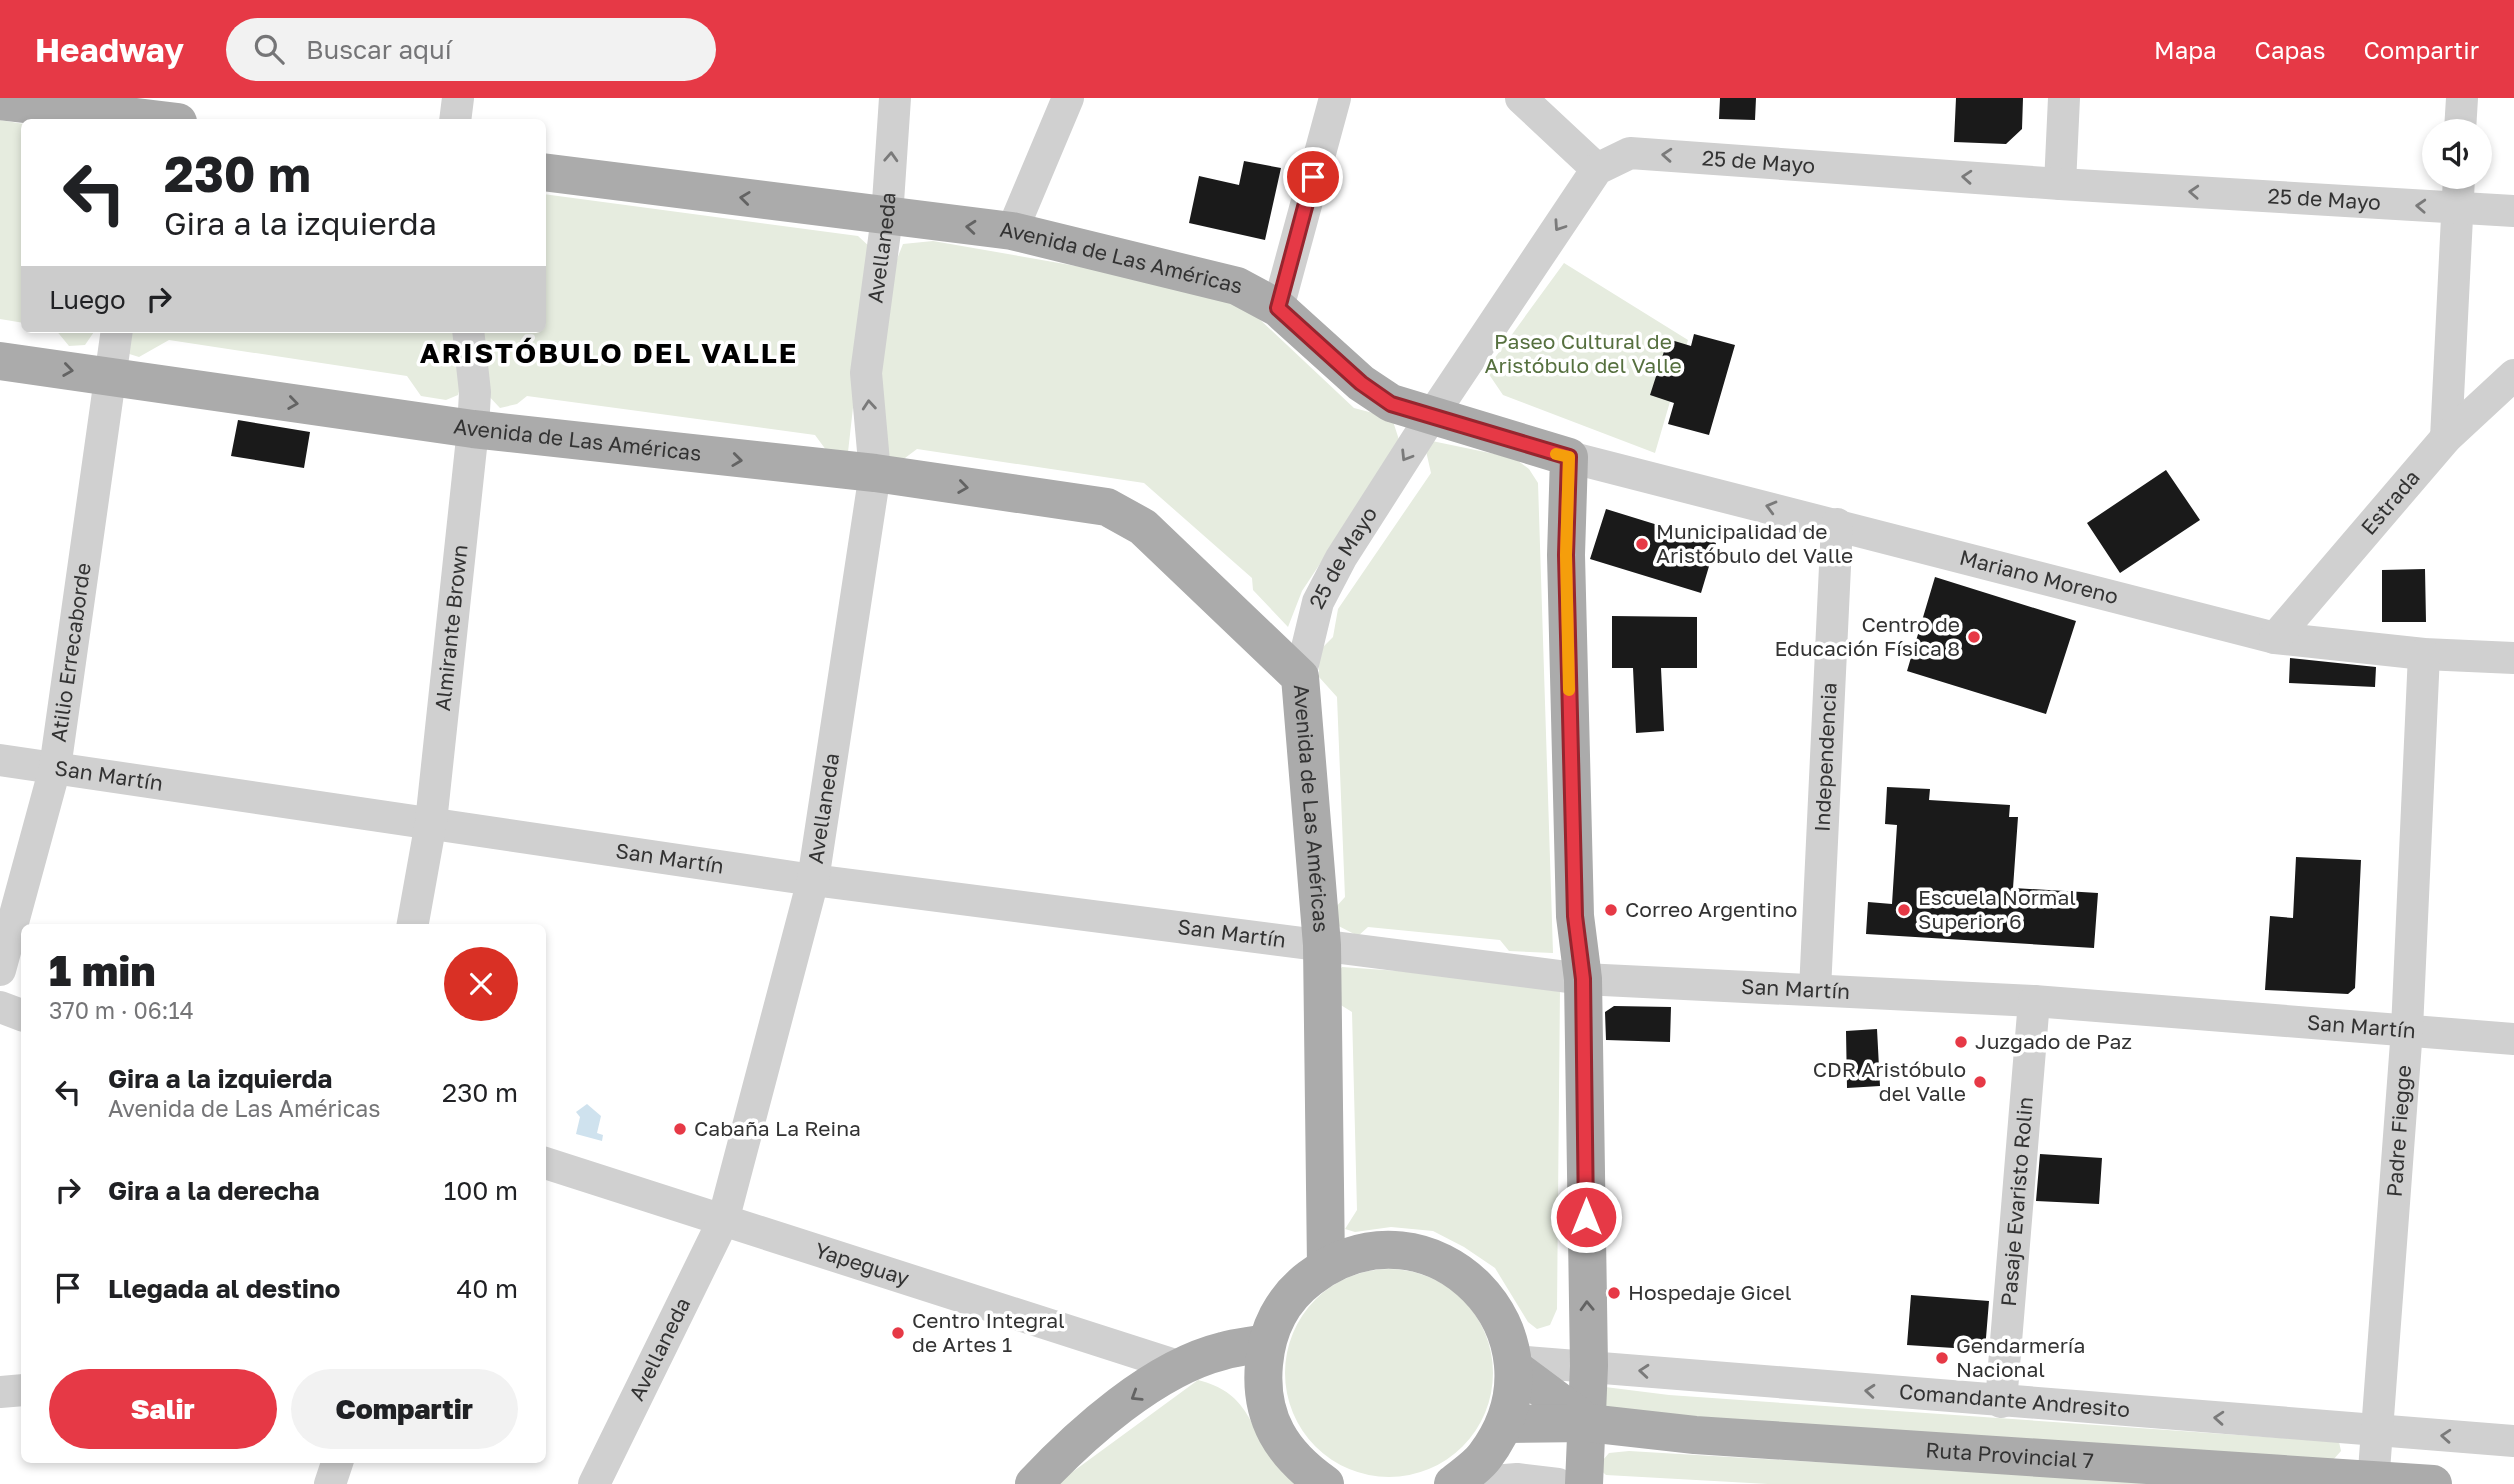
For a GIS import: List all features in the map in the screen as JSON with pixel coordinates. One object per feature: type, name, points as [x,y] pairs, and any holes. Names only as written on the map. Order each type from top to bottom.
[{"type":"main road","points":[[0,101],[152,115]]},
{"type":"main road","name":"Avenida de Las Américas","points":[[546,173],[887,217],[1012,230],[1237,286],[1278,308],[1361,383],[1391,404],[1569,457]]},
{"type":"main road","name":"Avenida de Las Américas","points":[[0,360],[473,429],[875,473],[1107,507],[1143,527],[1300,677],[1322,945],[1326,1266]]},
{"type":"main road","points":[[1569,457],[1566,555],[1575,916],[1583,979],[1589,1366],[1584,1484]]},
{"type":"main road","points":[[1325,1484],[1297,1465],[1273,1429],[1262,1387],[1266,1343],[1286,1303],[1300,1286],[1326,1266],[1365,1251],[1407,1250],[1447,1263],[1481,1288],[1504,1323],[1514,1365],[1514,1394],[1505,1423],[1484,1458],[1455,1484]]},
{"type":"main road","points":[[1034,1484],[1105,1415],[1181,1367],[1221,1351],[1266,1343]]},
{"type":"main road","points":[[1514,1365],[1588,1423]]},
{"type":"main road","name":"Ruta Provincial 7","points":[[1505,1423],[1588,1423],[1709,1436],[2373,1483],[2433,1484]]},
{"type":"street","points":[[455,119],[458,98]]},
{"type":"street","name":"Avellaneda","points":[[594,1484],[723,1221],[813,880],[875,473],[866,373],[887,217],[895,98]]},
{"type":"street","points":[[1012,230],[1068,98]]},
{"type":"street","points":[[1278,308],[1335,98]]},
{"type":"street","points":[[1521,98],[1597,169]]},
{"type":"street","points":[[2060,184],[2064,98]]},
{"type":"street","points":[[2461,119],[2462,98]]},
{"type":"street","name":"25 de Mayo","points":[[1300,677],[1308,634],[1326,584],[1431,416],[1597,169],[1630,153],[2060,184],[2514,211]]},
{"type":"street","points":[[2446,438],[2459,189]]},
{"type":"street","name":"Atilio Errecaborde","points":[[0,970],[55,768],[116,333]]},
{"type":"street","name":"Almirante Brown","points":[[413,924],[431,822],[473,429],[475,391],[468,333]]},
{"type":"street","name":"Estrada","points":[[2275,638],[2446,438],[2514,375]]},
{"type":"street","name":"Mariano Moreno","points":[[1569,457],[2275,638],[2424,654],[2514,658]]},
{"type":"street","name":"Independencia","points":[[1815,990],[1837,524]]},
{"type":"street","name":"Padre Fiegge","points":[[2373,1483],[2407,1029],[2424,654]]},
{"type":"street","name":"San Martín","points":[[0,760],[813,880],[1583,979],[2034,1001],[2514,1039]]},
{"type":"street","name":"Pasaje Evaristo Rolin","points":[[2001,1402],[2034,1001]]},
{"type":"street","points":[[0,1007],[21,1016]]},
{"type":"street","name":"Yapeguay","points":[[546,1162],[1181,1367]]},
{"type":"street","name":"Comandante Andresito","points":[[1514,1365],[1589,1366],[2001,1402],[2514,1441]]},
{"type":"street","points":[[0,1392],[21,1390]]},
{"type":"street","points":[[330,1484],[337,1463]]},
{"type":"street","points":[[1455,1484],[1517,1479],[1558,1484]]},
{"type":"green space","points":[[0,120],[21,124],[21,322],[0,319]]},
{"type":"green space","points":[[546,194],[858,236],[871,248],[848,452],[829,454],[815,435],[527,396],[517,404],[500,408],[485,392],[478,333],[546,333]]},
{"type":"green space","points":[[933,241],[1219,291],[1239,300],[1354,408],[1392,418],[1400,443],[1302,591],[1288,627],[1253,590],[1252,578],[1144,483],[917,449],[897,464],[883,461],[868,432],[893,269],[903,244]]},
{"type":"green space","name":"Paseo Cultural de Aristóbulo del Valle","points":[[1564,263],[1688,340],[1655,453],[1503,395],[1486,370]]},
{"type":"green space","points":[[58,333],[93,333],[85,345],[69,346]]},
{"type":"green space","points":[[121,333],[454,333],[462,382],[458,395],[446,400],[421,396],[407,376],[169,340],[139,357],[123,352]]},
{"type":"green space","points":[[1432,441],[1514,458],[1529,469],[1538,483],[1553,953],[1509,951],[1500,940],[1368,927],[1358,936],[1325,919],[1345,897],[1337,697],[1319,677],[1319,651],[1333,637],[1338,609],[1431,473],[1426,451]]},
{"type":"green space","points":[[1342,967],[1542,981],[1560,987],[1557,1309],[1550,1325],[1537,1329],[1528,1322],[1495,1268],[1464,1247],[1433,1231],[1391,1227],[1355,1232],[1345,1229],[1357,1210],[1352,1012],[1336,1002],[1333,979]]},
{"type":"green space","points":[[1389,1269],[1429,1277],[1462,1300],[1485,1333],[1493,1373],[1485,1413],[1462,1446],[1429,1469],[1389,1477],[1349,1469],[1316,1446],[1293,1413],[1285,1373],[1293,1333],[1316,1300],[1349,1277]]},
{"type":"green space","points":[[1198,1380],[1228,1393],[1237,1402],[1275,1460],[1298,1484],[1056,1484]]},
{"type":"green space","points":[[1605,1387],[1669,1395],[2339,1442],[2341,1451],[2333,1460],[1618,1414],[1602,1409]]},
{"type":"green space","points":[[1629,1451],[2189,1484],[1768,1484],[1606,1475],[1597,1467],[1609,1453]]},
{"type":"water","points":[[587,1104],[601,1116],[597,1133],[603,1135],[602,1141],[576,1134],[580,1117],[576,1112]]},
{"type":"building","points":[[1720,98],[1756,98],[1755,120],[1719,119]]},
{"type":"building","points":[[1956,98],[2023,98],[2022,129],[2006,144],[1954,142]]},
{"type":"building","points":[[1244,161],[1281,168],[1265,240],[1189,223],[1199,176],[1239,185]]},
{"type":"building","points":[[1694,334],[1735,345],[1709,435],[1668,424],[1674,403],[1650,395],[1668,339],[1691,346]]},
{"type":"building","points":[[238,420],[310,432],[304,468],[231,456]]},
{"type":"building","points":[[2166,470],[2200,520],[2120,573],[2087,523]]},
{"type":"building","points":[[1606,509],[1716,543],[1701,593],[1590,559]]},
{"type":"building","points":[[2425,569],[2426,622],[2382,622],[2382,570]]},
{"type":"building","points":[[1935,577],[2076,621],[2046,714],[1907,671]]},
{"type":"building","points":[[1612,616],[1697,617],[1697,668],[1661,668],[1664,731],[1636,733],[1633,668],[1612,668]]},
{"type":"building","points":[[2290,658],[2376,667],[2375,687],[2289,683]]},
{"type":"building","points":[[1887,787],[1930,789],[1929,800],[2010,805],[2009,817],[2018,817],[2013,888],[2098,893],[2094,948],[1866,934],[1868,902],[1892,904],[1897,825],[1885,824]]},
{"type":"building","points":[[2296,857],[2361,860],[2355,988],[2348,994],[2265,990],[2270,916],[2293,918]]},
{"type":"building","points":[[1614,1006],[1671,1007],[1670,1042],[1606,1040],[1605,1012]]},
{"type":"building","points":[[1877,1029],[1880,1086],[1847,1088],[1846,1031]]},
{"type":"building","points":[[2040,1154],[2102,1158],[2099,1204],[2036,1201]]},
{"type":"building","points":[[1911,1295],[1989,1301],[1985,1350],[1907,1345]]},
{"type":"slow traffic","points":[[1556,454],[1569,457],[1566,555],[1569,690]]},
{"type":"place","name":"Municipalidad de Aristóbulo del Valle","points":[[1642,544]]},
{"type":"place","name":"Centro de Educación Física 8","points":[[1974,637]]},
{"type":"place","name":"Correo Argentino","points":[[1611,910]]},
{"type":"place","name":"Escuela Normal Superior 6","points":[[1904,910]]},
{"type":"place","name":"Juzgado de Paz","points":[[1961,1042]]},
{"type":"place","name":"CDR Aristóbulo del Valle","points":[[1980,1082]]},
{"type":"place","name":"Cabaña La Reina","points":[[680,1129]]},
{"type":"place","name":"Hospedaje Gicel","points":[[1614,1293]]},
{"type":"place","name":"Centro Integral de Artes 1","points":[[898,1333]]},
{"type":"place","name":"Gendarmería Nacional","points":[[1942,1358]]},
{"type":"district","name":"ARISTÓBULO DEL VALLE","points":[[609,353]]},
{"type":"route","points":[[1313,177],[1278,308],[1361,383],[1391,404],[1569,457],[1566,555],[1575,916],[1583,979],[1586,1217]]}]
